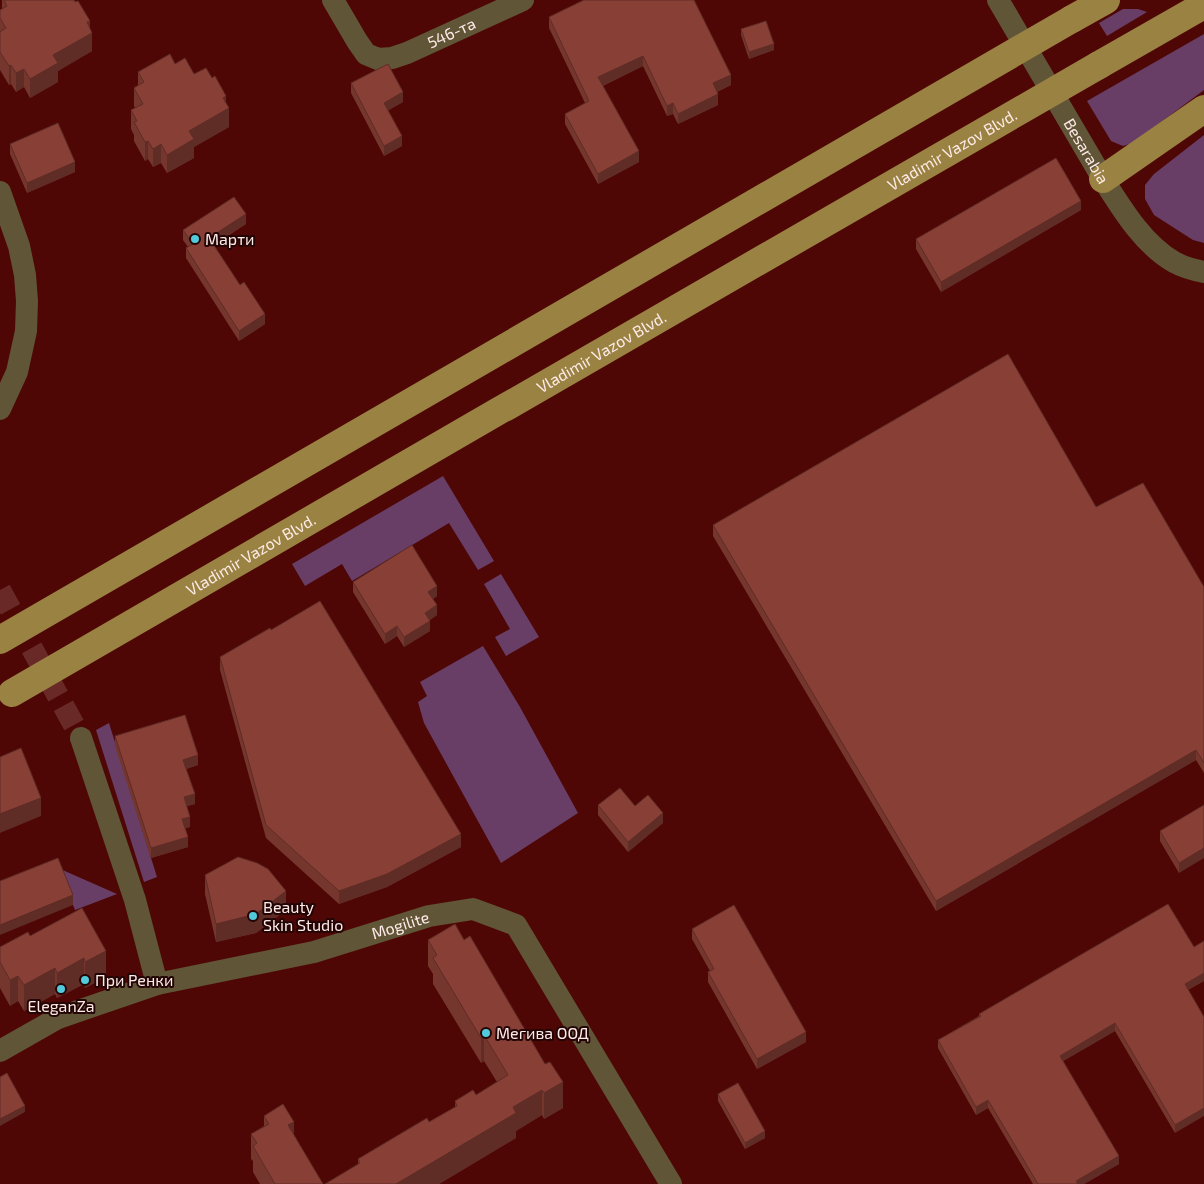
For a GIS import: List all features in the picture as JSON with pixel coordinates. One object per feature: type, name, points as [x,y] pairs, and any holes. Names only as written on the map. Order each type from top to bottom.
[{"type":"main road","points":[[0,640],[1106,0]]},
{"type":"main road","name":"Vladimir Vazov Blvd.","points":[[6,696],[1204,5]]},
{"type":"main road","points":[[1103,180],[1204,109]]},
{"type":"street","name":"546-та","points":[[333,0],[366,54],[378,59],[392,58],[407,53],[523,0]]},
{"type":"street","name":"Besarabia","points":[[998,0],[1103,180],[1139,231],[1156,249],[1175,262],[1204,272]]},
{"type":"street","points":[[0,192],[19,246],[26,275],[27,302],[26,331],[17,372],[0,409]]},
{"type":"street","points":[[81,738],[134,900],[157,984]]},
{"type":"street","name":"Mogilite","points":[[0,1051],[58,1018],[157,984],[314,952],[429,916],[473,909],[516,926],[670,1184]]},
{"type":"shaded area","points":[[1123,9],[1138,9],[1147,12],[1107,36],[1099,23]]},
{"type":"shaded area","points":[[1204,34],[1204,90],[1133,143],[1123,146],[1111,141],[1087,101]]},
{"type":"shaded area","points":[[1204,135],[1204,243],[1193,240],[1154,215],[1145,199],[1145,185],[1154,174]]},
{"type":"shaded area","points":[[443,476],[494,561],[478,570],[449,523],[352,581],[342,564],[305,586],[292,564]]},
{"type":"shaded area","points":[[501,574],[539,637],[506,656],[495,637],[510,629],[484,584]]},
{"type":"shaded area","points":[[483,646],[520,707],[578,813],[501,863],[424,723],[418,702],[427,696],[420,682]]},
{"type":"shaded area","points":[[109,723],[157,877],[144,882],[96,730]]},
{"type":"shaded area","points":[[58,868],[117,894],[75,910]]},
{"type":"building","points":[[4,0],[78,1],[90,21],[87,22],[92,33],[53,55],[58,63],[30,79],[24,69],[16,73],[0,52],[0,32],[6,28],[0,18],[0,10],[7,6]]},
{"type":"building","points":[[584,0],[694,0],[731,75],[713,83],[718,94],[678,114],[673,103],[667,106],[643,56],[598,77],[639,151],[598,174],[565,114],[589,101],[549,17]]},
{"type":"building","points":[[766,21],[774,44],[749,52],[741,29]]},
{"type":"building","points":[[170,54],[175,64],[185,58],[194,74],[206,68],[212,78],[215,76],[226,96],[223,98],[229,108],[189,131],[194,139],[167,155],[161,144],[153,149],[148,141],[145,142],[134,122],[137,121],[131,110],[143,104],[134,88],[144,82],[138,72]]},
{"type":"building","points":[[388,64],[403,92],[384,103],[402,136],[384,146],[351,83]]},
{"type":"building","points":[[58,123],[75,162],[27,183],[10,144]]},
{"type":"building","points":[[1056,158],[1081,201],[941,282],[916,239]]},
{"type":"building","points":[[234,197],[246,214],[209,238],[240,285],[244,282],[265,314],[239,331],[186,248],[193,244],[183,230]]},
{"type":"building","points":[[1008,354],[1096,507],[1143,483],[1204,587],[1204,763],[1196,750],[936,901],[713,525]]},
{"type":"building","points":[[412,545],[437,586],[428,592],[437,605],[425,613],[430,621],[404,637],[397,626],[385,634],[353,582]]},
{"type":"building","points":[[320,601],[461,834],[387,874],[339,891],[266,825],[220,657]]},
{"type":"building","points":[[185,715],[198,755],[183,760],[195,794],[184,797],[190,817],[182,819],[188,837],[151,848],[115,736]]},
{"type":"building","points":[[21,748],[41,798],[0,814],[0,757]]},
{"type":"building","points":[[620,788],[635,806],[648,795],[663,813],[628,842],[598,805]]},
{"type":"building","points":[[1204,805],[1204,848],[1179,863],[1160,831]]},
{"type":"building","points":[[238,857],[268,869],[286,891],[256,914],[216,924],[205,875]]},
{"type":"building","points":[[58,858],[73,895],[0,925],[0,881]]},
{"type":"building","points":[[1168,904],[1194,947],[1204,941],[1204,973],[1185,984],[1204,1017],[1204,1108],[1175,1125],[1115,1023],[1060,1056],[1119,1156],[1076,1181],[1078,1184],[1038,1184],[988,1100],[976,1107],[938,1040],[981,1016],[979,1014]]},
{"type":"building","points":[[734,905],[806,1032],[757,1059],[708,972],[714,969],[692,929]]},
{"type":"building","points":[[82,908],[106,951],[85,962],[84,958],[57,973],[55,968],[24,985],[18,976],[10,980],[0,962],[0,947],[28,932],[30,936]]},
{"type":"building","points":[[455,924],[464,940],[470,936],[545,1064],[550,1062],[563,1082],[544,1093],[542,1090],[513,1107],[516,1113],[396,1184],[325,1184],[360,1163],[358,1159],[427,1118],[429,1122],[457,1106],[455,1101],[473,1090],[476,1095],[508,1075],[484,1035],[481,1038],[433,958],[437,955],[428,940]]},
{"type":"building","points":[[7,1073],[25,1106],[0,1119],[0,1077]]},
{"type":"building","points":[[738,1083],[765,1131],[745,1143],[718,1094]]},
{"type":"building","points":[[283,1104],[294,1122],[288,1125],[323,1184],[275,1184],[253,1146],[257,1143],[251,1134],[269,1124],[264,1116]]},
{"type":"tunnel","points":[[0,590],[81,738]]},
{"type":"place","name":"Марти","points":[[195,239]]},
{"type":"place","name":"Beauty Skin Studio","points":[[253,916]]},
{"type":"place","name":"При Ренки","points":[[85,980]]},
{"type":"place","name":"EleganZa","points":[[61,989]]},
{"type":"place","name":"Мегива ООД","points":[[486,1033]]}]
